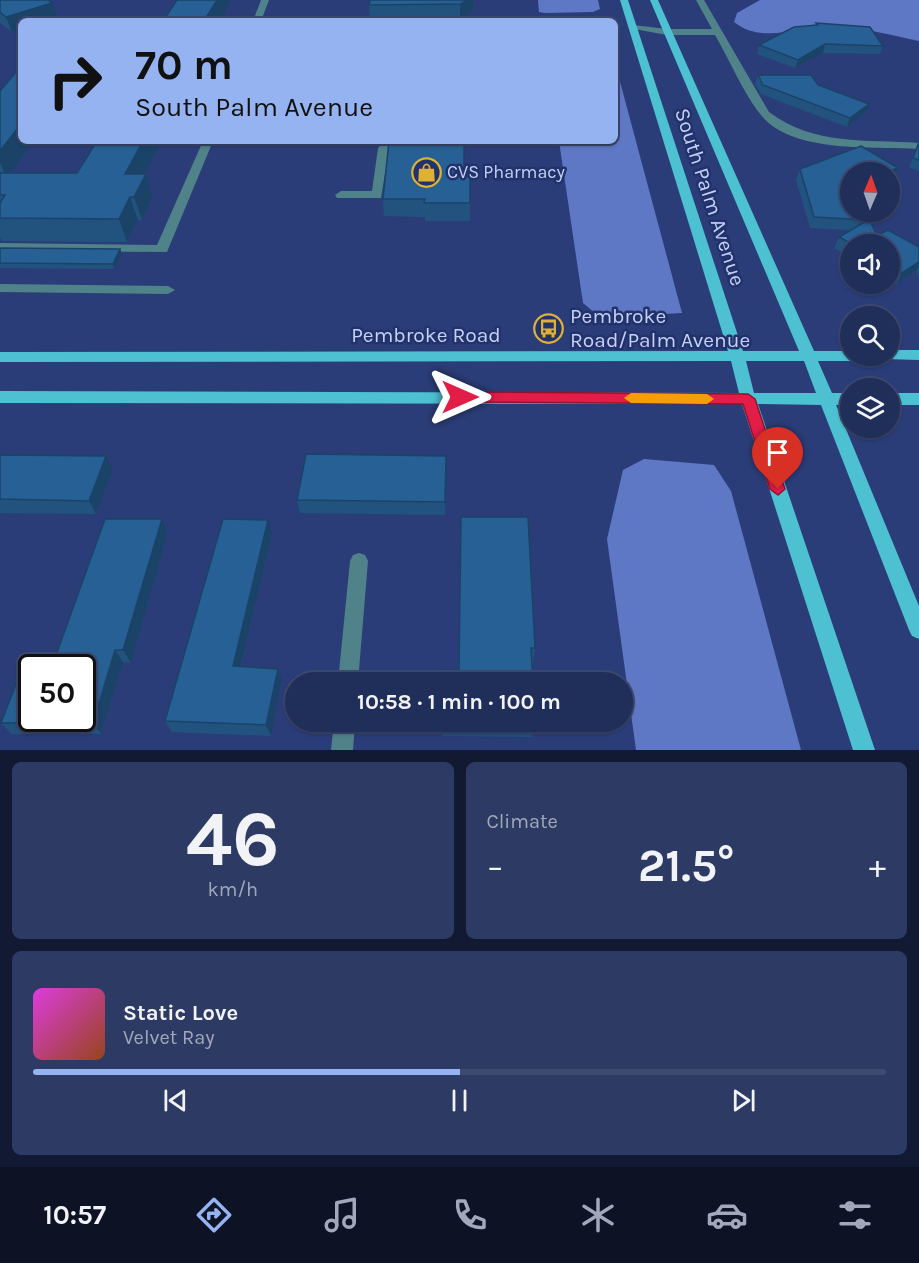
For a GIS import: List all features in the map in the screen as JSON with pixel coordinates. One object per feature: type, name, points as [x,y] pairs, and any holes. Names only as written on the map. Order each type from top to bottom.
[{"type":"main road","name":"South Palm Avenue","points":[[624,0],[737,356],[748,399],[864,750]]},
{"type":"main road","name":"South Palm Avenue","points":[[654,0],[809,356],[918,626]]},
{"type":"main road","points":[[900,355],[919,355]]},
{"type":"main road","name":"Pembroke Road","points":[[0,357],[840,356]]},
{"type":"main road","points":[[0,397],[840,399]]},
{"type":"main road","points":[[900,399],[919,399]]},
{"type":"street","points":[[258,18],[265,0]]},
{"type":"street","points":[[700,0],[765,114],[780,128],[805,138],[830,142],[919,146]]},
{"type":"street","points":[[633,28],[715,28]]},
{"type":"street","points":[[0,247],[162,249],[207,144]]},
{"type":"street","points":[[341,195],[377,195],[384,148],[387,144]]},
{"type":"street","points":[[0,288],[168,290]]},
{"type":"street","points":[[349,672],[359,561]]},
{"type":"street","points":[[342,750],[344,732]]},
{"type":"water","points":[[538,0],[598,0],[600,9],[593,12],[545,13],[539,12]]},
{"type":"water","points":[[760,0],[919,0],[919,41],[832,26],[781,33],[757,32],[745,29],[734,22],[737,13]]},
{"type":"water","points":[[618,74],[682,313],[631,316],[595,313],[583,303],[559,144],[618,144]]},
{"type":"water","points":[[644,459],[714,465],[731,491],[801,750],[636,750],[633,728],[633,672],[625,672],[607,539],[623,470]]},
{"type":"building","points":[[0,0],[48,0],[52,3],[6,17],[0,12]]},
{"type":"building","points":[[177,0],[217,0],[206,18],[165,18]]},
{"type":"building","points":[[370,0],[468,0],[460,4],[369,5]]},
{"type":"building","points":[[816,23],[870,27],[883,46],[825,44],[798,60],[759,45],[794,27],[818,25]]},
{"type":"building","points":[[18,70],[18,128],[0,151],[0,91]]},
{"type":"building","points":[[758,75],[811,75],[818,85],[869,104],[850,118],[763,85]]},
{"type":"building","points":[[919,142],[919,160],[913,158]]},
{"type":"building","points":[[95,144],[141,144],[125,174],[146,174],[134,197],[130,197],[119,219],[0,218],[0,203],[5,195],[0,195],[0,173],[77,173]]},
{"type":"building","name":"CVS Pharmacy","points":[[389,144],[464,144],[464,176],[470,177],[470,203],[424,203],[425,199],[383,199]]},
{"type":"building","points":[[861,146],[888,162],[840,162],[840,218],[814,217],[800,169]]},
{"type":"building","points":[[865,222],[871,222],[876,234],[844,234]]},
{"type":"building","points":[[888,230],[895,234],[881,234]]},
{"type":"building","points":[[900,237],[919,247],[919,262],[902,273],[900,272]]},
{"type":"building","points":[[0,248],[120,249],[113,264],[0,263]]},
{"type":"building","points":[[306,454],[446,456],[445,502],[297,500]]},
{"type":"building","points":[[0,455],[106,456],[89,501],[0,499]]},
{"type":"building","points":[[461,517],[528,517],[535,648],[531,648],[532,672],[443,672],[443,670],[459,671]]},
{"type":"building","points":[[105,519],[162,519],[123,650],[115,650],[96,713],[96,654],[56,654]]},
{"type":"building","points":[[223,519],[268,520],[233,666],[278,669],[266,725],[165,721]]},
{"type":"building","points":[[18,679],[18,723],[1,723]]},
{"type":"slow traffic","points":[[631,398],[707,399]]},
{"type":"place","name":"CVS Pharmacy","points":[[426,172]]},
{"type":"place","name":"Pembroke Road/Palm Avenue","points":[[549,328]]},
{"type":"route","points":[[460,397],[748,399],[778,489]]}]
